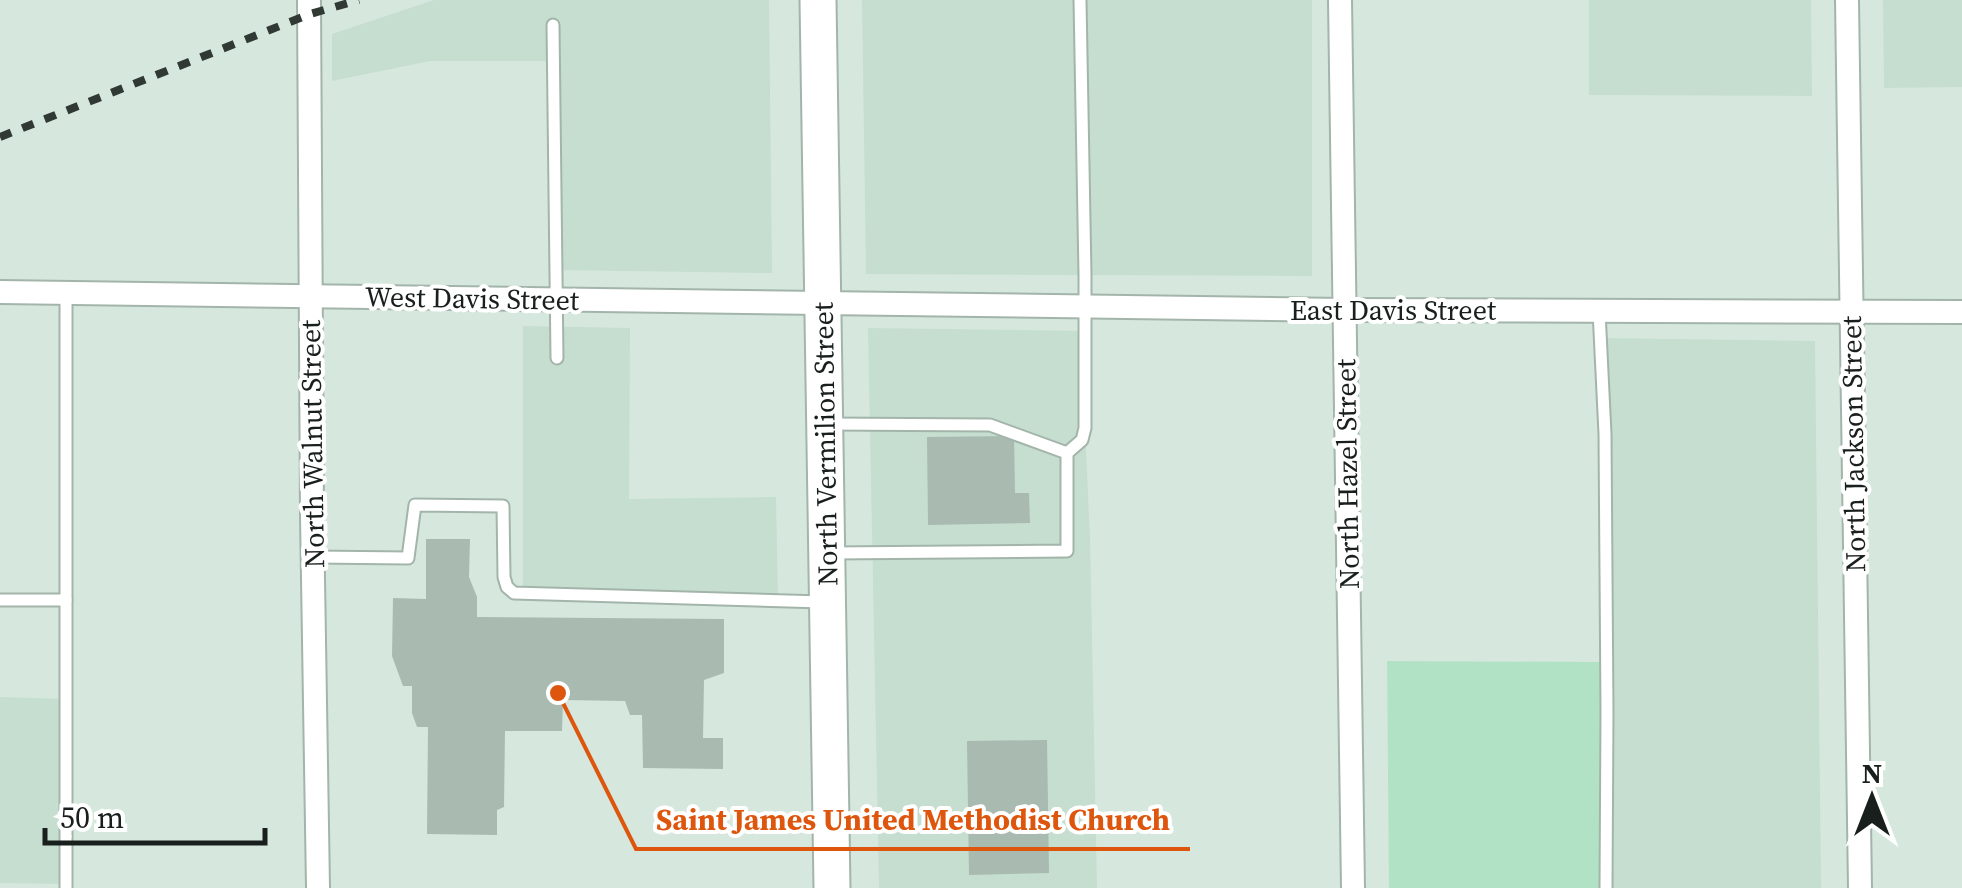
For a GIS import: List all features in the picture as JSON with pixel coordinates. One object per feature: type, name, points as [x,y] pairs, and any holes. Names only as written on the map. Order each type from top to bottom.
[{"type":"main road","name":"North Vermilion Street","points":[[818,0],[832,888]]},
{"type":"street","name":"North Walnut Street","points":[[309,0],[318,888]]},
{"type":"street","name":"North Hazel Street","points":[[1340,0],[1352,888]]},
{"type":"street","name":"North Jackson Street","points":[[1847,0],[1860,888]]},
{"type":"street","name":"West Davis Street","points":[[0,292],[824,302]]},
{"type":"street","name":"East Davis Street","points":[[824,302],[1345,310],[1962,312]]},
{"type":"lane","points":[[1067,452],[1082,440],[1085,428],[1080,0]]},
{"type":"lane","points":[[553,25],[558,358]]},
{"type":"lane","points":[[66,292],[66,888]]},
{"type":"lane","points":[[1599,311],[1605,434],[1606,888]]},
{"type":"lane","points":[[824,424],[990,425],[1067,452]]},
{"type":"lane","points":[[827,552],[1067,551],[1067,452]]},
{"type":"lane","points":[[313,558],[408,558],[415,505],[503,506],[504,578],[514,593],[827,602]]},
{"type":"lane","points":[[0,600],[66,600]]},
{"type":"shaded area","points":[[434,0],[769,0],[772,273],[556,270],[552,61],[430,61],[332,81],[332,34]]},
{"type":"shaded area","points":[[862,0],[1312,0],[1312,276],[866,274]]},
{"type":"shaded area","points":[[1589,0],[1811,0],[1812,96],[1589,95]]},
{"type":"shaded area","points":[[1883,0],[1962,0],[1962,87],[1884,88]]},
{"type":"shaded area","points":[[523,326],[630,328],[629,499],[776,497],[778,601],[523,594]]},
{"type":"shaded area","points":[[868,328],[1086,331],[1097,888],[879,888]]},
{"type":"shaded area","points":[[1601,338],[1815,341],[1821,888],[1606,888]]},
{"type":"shaded area","points":[[0,697],[66,699],[66,884],[0,883]]},
{"type":"green space","points":[[1387,661],[1607,662],[1606,888],[1389,888]]},
{"type":"building","points":[[1014,436],[1015,493],[1029,493],[1030,523],[928,525],[927,437]]},
{"type":"building","points":[[426,539],[470,539],[469,577],[477,597],[477,617],[724,619],[724,673],[704,680],[703,738],[723,738],[723,769],[643,768],[642,715],[630,715],[625,701],[563,700],[562,731],[505,731],[504,807],[497,810],[497,835],[427,834],[428,727],[417,727],[412,713],[412,686],[403,686],[392,656],[393,598],[426,599]]},
{"type":"building","points":[[1047,740],[1049,873],[969,875],[967,741]]},
{"type":"railway","points":[[0,137],[310,14],[359,0]]},
{"type":"place","name":"Saint James United Methodist Church","points":[[558,693]]}]
